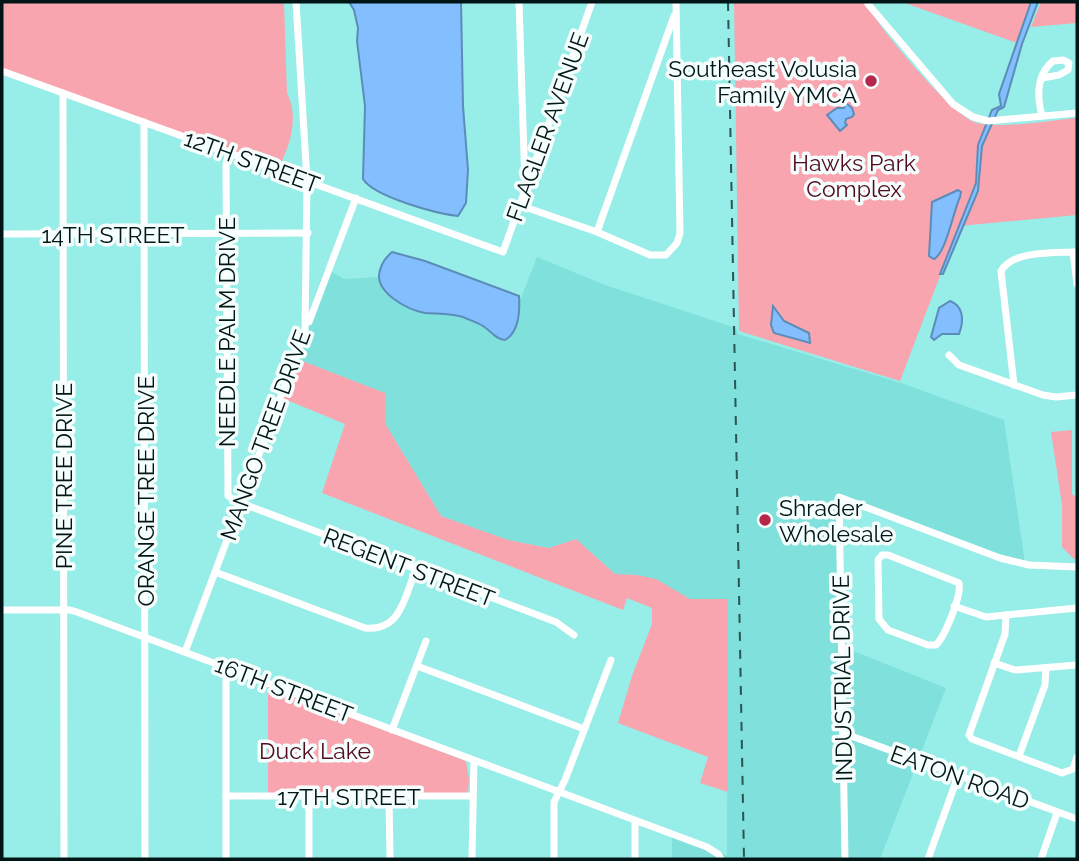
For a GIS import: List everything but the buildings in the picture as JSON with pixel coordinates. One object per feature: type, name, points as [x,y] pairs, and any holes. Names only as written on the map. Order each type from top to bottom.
[{"type":"street","name":"MANGO TREE DRIVE","points":[[185,652],[305,332],[307,180],[296,2]]},
{"type":"street","points":[[519,2],[525,191]]},
{"type":"street","name":"FLAGLER AVENUE","points":[[503,252],[592,2]]},
{"type":"street","points":[[519,205],[597,232],[650,255],[666,255],[677,243],[680,233],[676,2]]},
{"type":"street","points":[[868,4],[953,104],[973,117],[991,120],[1077,113]]},
{"type":"street","points":[[597,232],[676,12]]},
{"type":"street","name":"12TH STREET","points":[[2,71],[503,252]]},
{"type":"street","points":[[1042,78],[1038,98],[1042,116]]},
{"type":"street","name":"PINE TREE DRIVE","points":[[62,93],[64,859]]},
{"type":"street","name":"ORANGE TREE DRIVE","points":[[144,122],[145,859]]},
{"type":"street","name":"NEEDLE PALM DRIVE","points":[[229,153],[226,164],[226,491],[231,499],[241,503]]},
{"type":"street","points":[[305,332],[356,198]]},
{"type":"street","name":"14TH STREET","points":[[2,234],[308,233]]},
{"type":"street","points":[[1014,386],[1001,271],[1006,263],[1015,257],[1075,252],[1077,284]]},
{"type":"street","points":[[949,355],[959,365],[1042,395],[1077,395]]},
{"type":"street","name":"INDUSTRIAL DRIVE","points":[[845,859],[839,497],[1000,558],[1029,565],[1077,566]]},
{"type":"street","name":"REGENT STREET","points":[[241,503],[556,622],[574,635]]},
{"type":"street","points":[[882,555],[888,555],[956,580],[961,588],[954,606],[942,639],[936,645],[928,645],[888,630],[879,619],[878,560],[882,555]]},
{"type":"street","points":[[215,572],[365,628],[376,629],[387,626],[397,617],[415,569]]},
{"type":"street","points":[[954,606],[978,615],[1077,608]]},
{"type":"street","name":"16TH STREET","points":[[2,610],[77,612],[707,848],[719,857]]},
{"type":"street","points":[[1006,615],[1006,628],[969,735],[972,739],[1062,773],[1073,769],[1077,757]]},
{"type":"street","points":[[392,730],[426,641]]},
{"type":"street","points":[[554,859],[554,802],[611,660]]},
{"type":"street","points":[[994,663],[1015,670],[1077,664]]},
{"type":"street","points":[[417,666],[584,729]]},
{"type":"street","points":[[226,668],[226,859]]},
{"type":"street","points":[[1019,756],[1045,685],[1046,668]]},
{"type":"street","name":"EATON ROAD","points":[[843,733],[1077,819]]},
{"type":"street","points":[[472,859],[474,761]]},
{"type":"street","points":[[928,859],[958,776]]},
{"type":"street","name":"17TH STREET","points":[[226,796],[472,796]]},
{"type":"street","points":[[309,796],[309,859]]},
{"type":"street","points":[[390,796],[390,859]]},
{"type":"street","points":[[1041,859],[1057,813]]},
{"type":"street","points":[[635,821],[635,859]]},
{"type":"shaded area","points":[[349,2],[461,2],[463,106],[468,170],[466,203],[458,216],[393,198],[369,186],[363,179],[365,106],[357,41],[358,28],[354,10]]},
{"type":"shaded area","points":[[1031,2],[1038,2],[1022,44],[1004,107],[998,110],[982,146],[978,191],[943,274],[940,274],[976,183],[978,145],[992,110],[1001,106],[999,94]]},
{"type":"shaded area","points":[[846,103],[854,114],[846,119],[847,125],[840,131],[827,115],[837,108],[844,108]]},
{"type":"shaded area","points":[[958,190],[961,192],[960,197],[946,241],[934,259],[929,256],[932,202]]},
{"type":"shaded area","points":[[392,252],[425,261],[519,296],[519,314],[513,332],[505,340],[463,317],[425,313],[395,300],[383,289],[379,275],[383,262]]},
{"type":"shaded area","points":[[537,257],[605,285],[736,328],[738,334],[901,383],[1004,420],[1025,563],[840,501],[846,648],[946,688],[880,859],[672,859],[672,831],[727,856],[728,599],[690,599],[636,575],[615,574],[576,539],[549,548],[508,540],[441,516],[386,425],[385,393],[292,357],[325,268],[344,279],[379,277],[383,292],[406,307],[425,313],[442,312],[460,317],[485,327],[494,335],[514,332],[519,313],[519,298]]},
{"type":"shaded area","points":[[950,301],[958,306],[962,314],[959,334],[942,334],[934,340],[931,337],[939,308]]},
{"type":"shaded area","points":[[773,306],[784,321],[809,333],[810,343],[774,333],[771,325]]},
{"type":"green space","points":[[2,2],[284,2],[287,93],[293,123],[289,143],[277,172],[2,68]]},
{"type":"green space","name":"Hawks Park Complex","points":[[734,2],[865,2],[915,68],[962,115],[974,122],[1009,125],[1077,118],[1077,215],[959,226],[900,381],[739,331]]},
{"type":"green space","points":[[902,2],[1031,2],[1017,43]]},
{"type":"green space","points":[[1041,2],[1077,2],[1077,23],[1031,27]]},
{"type":"green space","points":[[292,357],[385,393],[386,425],[441,516],[508,540],[549,548],[576,539],[615,574],[656,579],[690,599],[728,599],[728,792],[700,783],[708,757],[618,723],[652,624],[652,608],[627,598],[623,610],[322,493],[345,424],[277,396]]},
{"type":"green space","points":[[1072,430],[1072,494],[1077,498],[1077,558],[1074,559],[1062,547],[1062,505],[1051,432]]},
{"type":"green space","name":"Duck Lake","points":[[268,686],[466,761],[468,792],[268,793]]},
{"type":"railway","points":[[728,2],[744,859]]},
{"type":"place","name":"Southeast Volusia Family YMCA","points":[[871,81]]},
{"type":"place","name":"Shrader Wholesale","points":[[765,520]]}]
